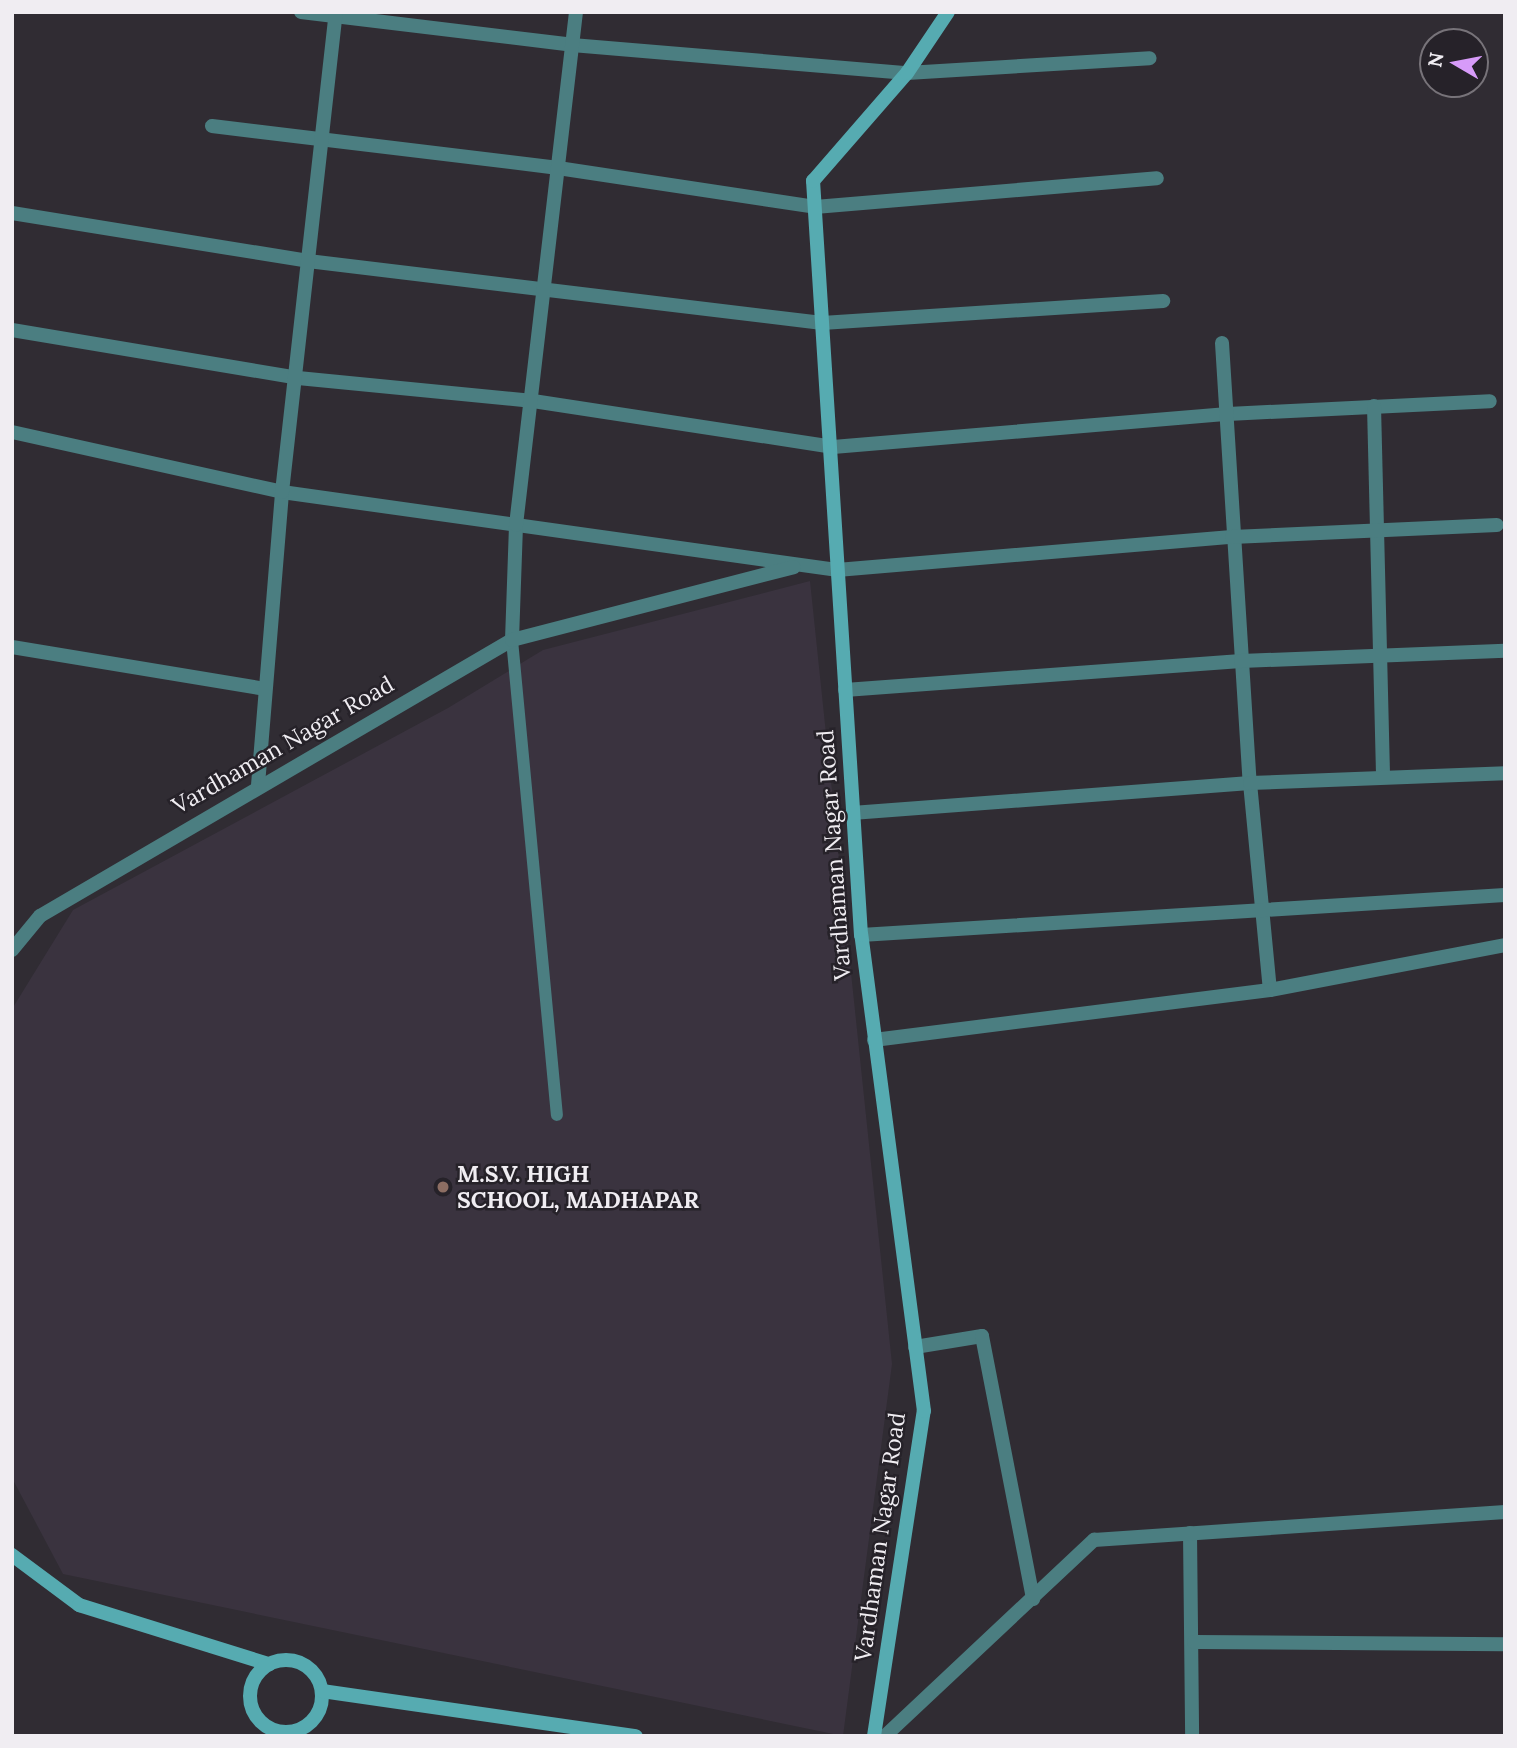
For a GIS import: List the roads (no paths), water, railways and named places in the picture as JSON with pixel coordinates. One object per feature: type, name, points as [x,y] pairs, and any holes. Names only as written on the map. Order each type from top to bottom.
[{"type":"street","points":[[302,12],[572,44],[907,73],[1150,58]]},
{"type":"street","points":[[512,640],[516,524],[533,401],[576,12]]},
{"type":"street","name":"Vardhaman Nagar Road","points":[[874,1736],[924,1411],[860,935],[837,570],[833,447],[813,181],[907,73],[948,12]]},
{"type":"street","points":[[258,785],[282,492],[298,378],[308,261],[336,15]]},
{"type":"street","points":[[212,126],[558,168],[815,207],[1157,178]]},
{"type":"street","points":[[12,213],[308,261],[544,286],[822,323],[1163,301]]},
{"type":"street","points":[[12,330],[298,378],[533,401],[833,447],[1228,414],[1490,401]]},
{"type":"street","points":[[1222,343],[1228,414],[1232,537],[1250,783],[1270,990]]},
{"type":"street","points":[[1374,406],[1381,530],[1383,777]]},
{"type":"street","points":[[12,432],[282,492],[837,570],[1232,537],[1497,525]]},
{"type":"street","name":"Vardhaman Nagar Road","points":[[12,950],[40,916],[258,785],[512,640],[802,565]]},
{"type":"street","points":[[12,647],[265,689]]},
{"type":"street","points":[[845,691],[1241,661],[1505,650]]},
{"type":"street","points":[[852,813],[1250,783],[1505,773]]},
{"type":"street","points":[[860,935],[1260,907],[1505,895]]},
{"type":"street","points":[[874,1040],[1270,990],[1505,945]]},
{"type":"street","points":[[915,1347],[982,1336],[1034,1599]]},
{"type":"street","points":[[885,1736],[1094,1540],[1505,1512]]},
{"type":"street","points":[[1190,1533],[1194,1642],[1192,1736]]},
{"type":"street","points":[[12,1555],[79,1605],[269,1664],[299,1661],[318,1678],[322,1691],[315,1717],[295,1734],[269,1728],[252,1710],[251,1685],[269,1664]]},
{"type":"street","points":[[1194,1642],[1505,1644]]},
{"type":"street","points":[[322,1691],[636,1736]]},
{"type":"lane","points":[[512,640],[557,1115]]},
{"type":"place","name":"M.S.V. HIGH SCHOOL, MADHAPAR","points":[[443,1187]]}]
